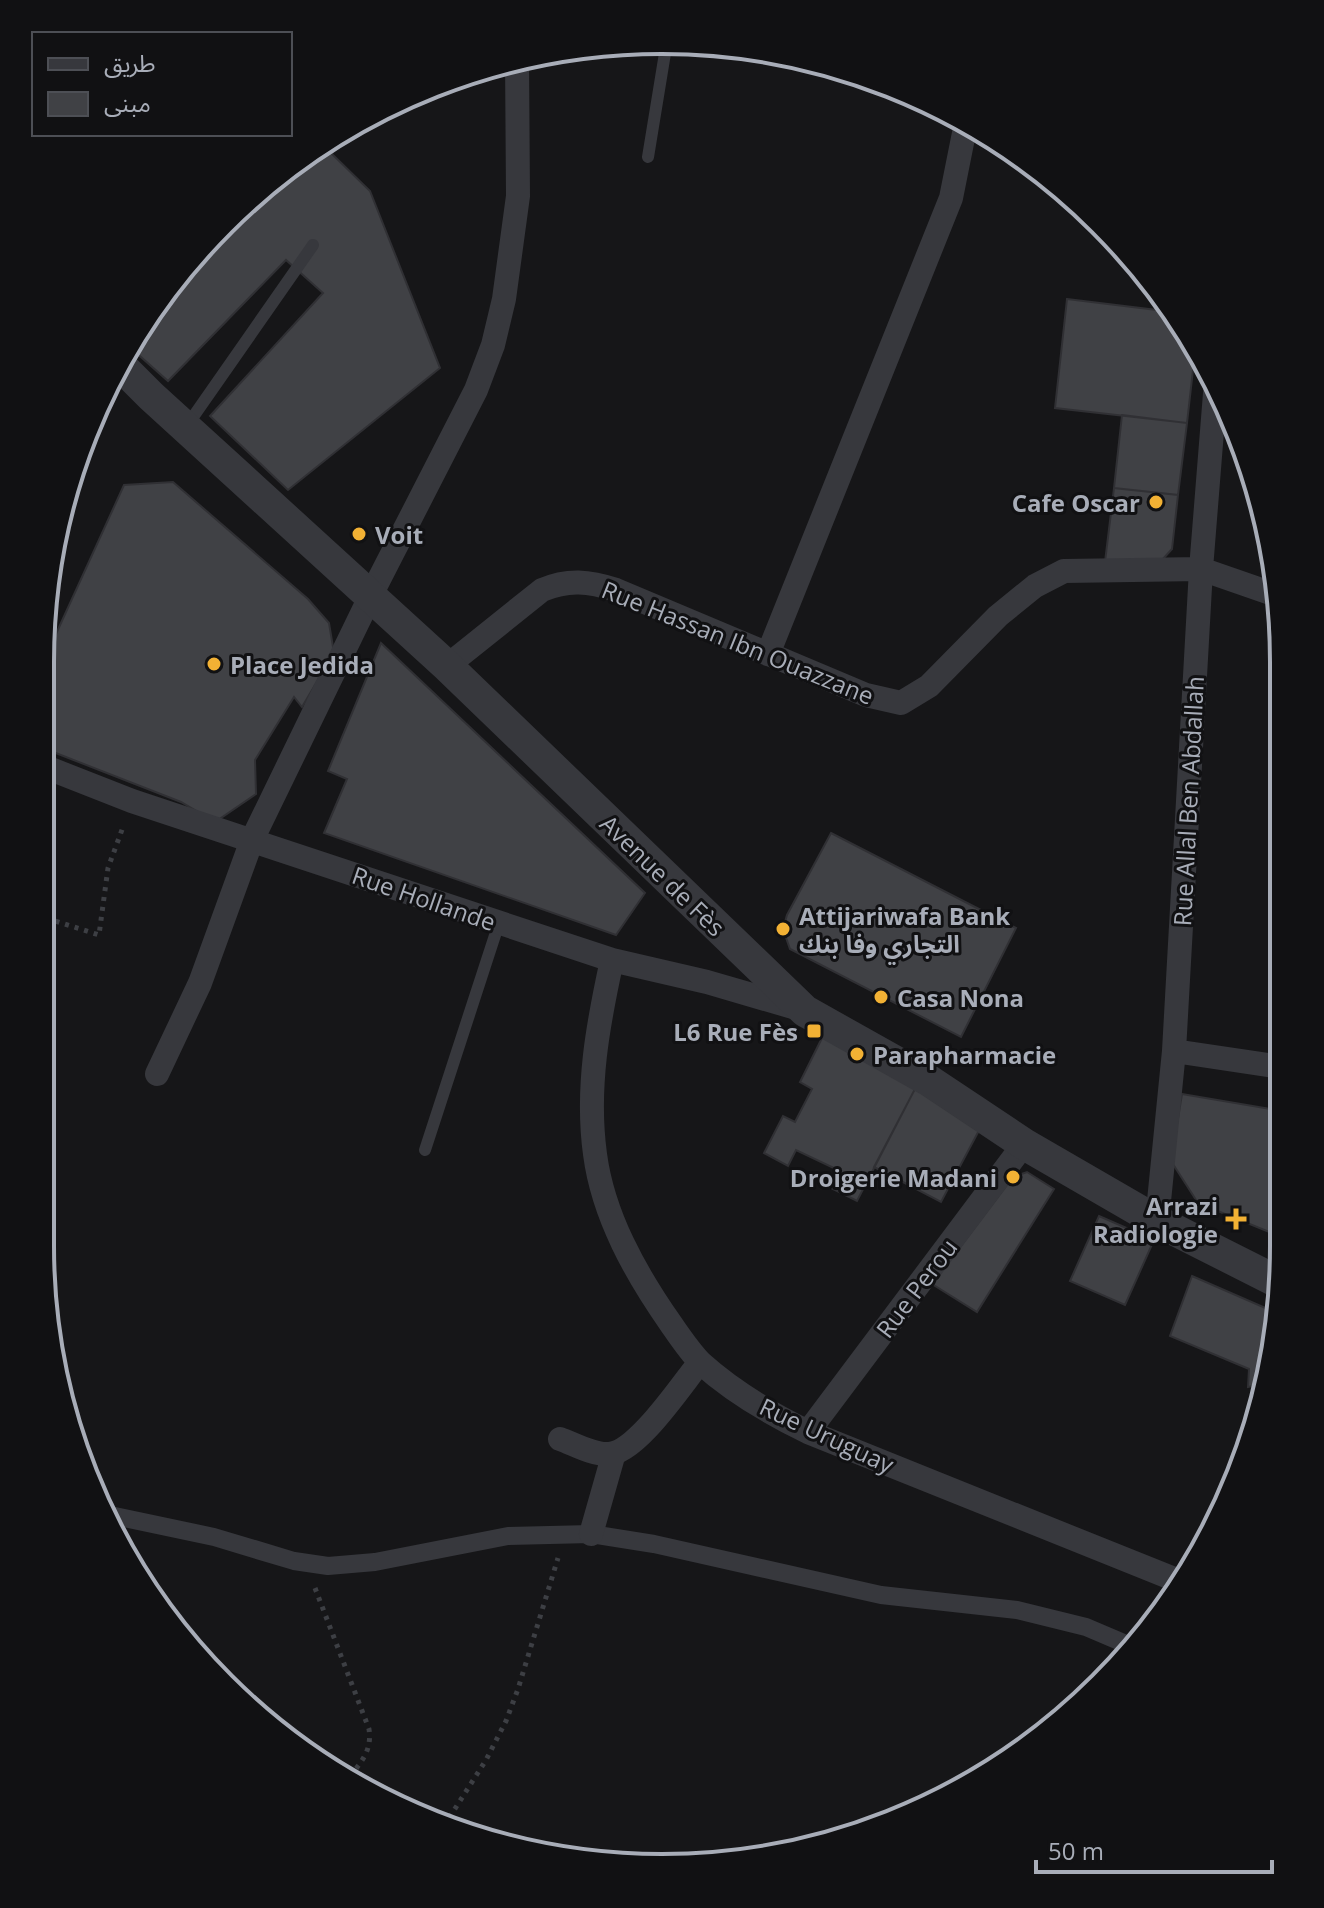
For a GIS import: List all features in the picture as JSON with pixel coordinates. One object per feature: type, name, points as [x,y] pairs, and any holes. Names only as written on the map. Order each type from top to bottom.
[{"type":"street","points":[[157,1074],[200,983],[252,840],[371,595],[476,390],[493,345],[504,299],[518,196],[517,72]]},
{"type":"street","points":[[768,654],[951,198],[964,134]]},
{"type":"street","name":"Avenue de Fès","points":[[128,372],[447,666],[805,1011],[928,1080],[1024,1144],[1157,1221],[1269,1278]]},
{"type":"street","name":"Rue Allal Ben Abdallah","points":[[1157,1221],[1174,1051],[1201,569],[1214,408]]},
{"type":"street","points":[[1201,569],[1266,592]]},
{"type":"street","name":"Rue Hassan Ibn Ouazzane","points":[[447,666],[542,590],[571,581],[596,583],[866,695],[901,703],[929,686],[998,616],[1051,576],[1077,571],[1201,569]]},
{"type":"street","name":"Rue Hollande","points":[[54,770],[132,801],[612,960],[707,982],[805,1011]]},
{"type":"street","name":"Rue Uruguay","points":[[612,960],[598,1021],[593,1066],[592,1129],[598,1177],[630,1260],[651,1295],[700,1362],[754,1402],[808,1432],[1172,1578]]},
{"type":"street","points":[[1174,1051],[1270,1065]]},
{"type":"street","name":"Rue Perou","points":[[808,1432],[1024,1144]]},
{"type":"street","points":[[560,1439],[598,1452],[614,1453],[635,1440],[700,1362]]},
{"type":"street","points":[[591,1534],[614,1453]]},
{"type":"street","points":[[118,1517],[214,1537],[306,1563],[339,1566],[508,1536],[591,1534],[654,1544],[881,1595],[1017,1610],[1086,1627],[1123,1643]]},
{"type":"lane","points":[[648,157],[665,54]]},
{"type":"lane","points":[[186,427],[313,245]]},
{"type":"lane","points":[[425,1150],[499,923]]},
{"type":"path","points":[[54,921],[99,935],[108,868],[132,801]]},
{"type":"path","points":[[450,1816],[486,1760],[510,1711],[550,1587],[563,1534]]},
{"type":"path","points":[[306,1563],[369,1729],[370,1745],[354,1771]]},
{"type":"building","points":[[333,150],[332,154],[370,191],[440,368],[288,490],[210,416],[323,293],[286,260],[168,381],[138,354],[156,324],[232,232],[261,205]]},
{"type":"building","points":[[1067,299],[1158,310],[1193,366],[1187,423],[1055,408]]},
{"type":"building","points":[[1122,415],[1187,423],[1178,495],[1114,488]]},
{"type":"building","points":[[173,482],[308,599],[329,623],[334,653],[302,707],[294,697],[255,760],[256,794],[215,822],[181,802],[54,752],[55,637],[124,485]]},
{"type":"building","points":[[1114,488],[1178,495],[1172,549],[1162,560],[1105,562]]},
{"type":"building","points":[[381,643],[645,893],[616,935],[324,833],[347,779],[328,771]]},
{"type":"building","points":[[831,833],[1016,928],[961,1037],[790,949],[783,929],[787,915]]},
{"type":"building","points":[[823,1036],[916,1087],[857,1201],[829,1187],[838,1170],[796,1150],[788,1166],[764,1153],[783,1116],[795,1122],[812,1089],[800,1082]]},
{"type":"building","points":[[916,1087],[983,1123],[941,1202],[874,1167]]},
{"type":"building","points":[[1182,1094],[1270,1109],[1270,1232],[1198,1203],[1171,1161]]},
{"type":"building","points":[[1027,1172],[1054,1189],[977,1312],[932,1284],[1013,1177]]},
{"type":"building","points":[[1099,1216],[1154,1240],[1125,1305],[1070,1281]]},
{"type":"building","points":[[1192,1276],[1267,1309],[1253,1386],[1248,1387],[1249,1369],[1170,1336]]},
{"type":"place","name":"Cafe Oscar","points":[[1156,502]]},
{"type":"place","name":"Voit","points":[[359,534]]},
{"type":"place","name":"Place Jedida","points":[[214,664]]},
{"type":"place","name":"Attijariwafa Bank التجاري وفا بنك","points":[[783,929]]},
{"type":"place","name":"Casa Nona","points":[[881,997]]},
{"type":"place","name":"L6 Rue Fès","points":[[814,1031]]},
{"type":"place","name":"Parapharmacie","points":[[857,1054]]},
{"type":"place","name":"Droigerie Madani","points":[[1013,1177]]},
{"type":"place","name":"Arrazi Radiologie","points":[[1236,1219]]}]
